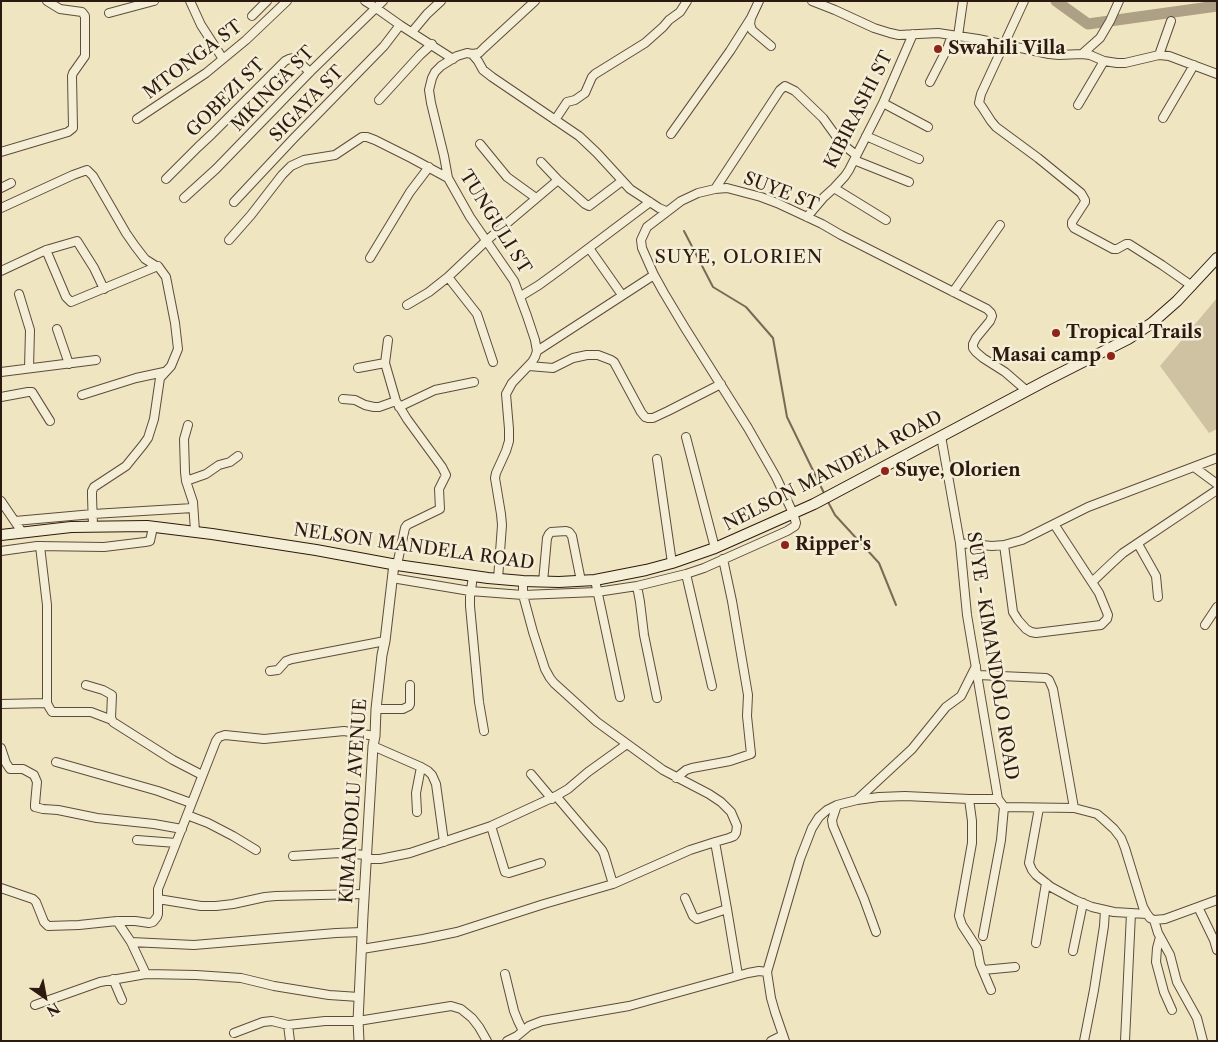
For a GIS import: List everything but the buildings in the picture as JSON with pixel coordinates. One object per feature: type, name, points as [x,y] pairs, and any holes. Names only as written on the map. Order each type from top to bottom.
[{"type":"main road","name":"NELSON MANDELA ROAD","points":[[1,535],[93,526],[153,527],[195,531],[472,576],[523,581],[595,580],[646,570],[715,548],[814,504],[1137,333],[1178,301],[1217,258]]},
{"type":"street","points":[[1,152],[68,132],[72,128],[72,76],[85,56],[85,16],[82,12],[60,8],[47,1]]},
{"type":"street","points":[[109,13],[154,1]]},
{"type":"street","points":[[190,1],[202,26],[223,59]]},
{"type":"street","points":[[252,16],[267,1]]},
{"type":"street","name":"MTONGA ST","points":[[137,119],[206,73],[253,34],[287,1]]},
{"type":"street","points":[[365,1],[453,59]]},
{"type":"street","name":"MKINGA ST","points":[[184,198],[216,169],[310,72],[383,1]]},
{"type":"street","points":[[412,32],[441,1]]},
{"type":"street","points":[[555,120],[566,102],[575,100],[585,93],[592,76],[645,43],[680,12],[687,1]]},
{"type":"street","points":[[671,134],[726,56],[751,18],[759,1]]},
{"type":"street","points":[[812,1],[866,26],[899,35],[938,33],[1049,54],[1082,54],[1104,61],[1125,63],[1150,56],[1168,56],[1217,74]]},
{"type":"street","points":[[930,82],[955,36],[963,1]]},
{"type":"street","points":[[1024,1],[981,94],[979,103],[996,127],[1038,158],[1081,194],[1085,202],[1072,222],[1074,228],[1114,249],[1129,244],[1192,286]]},
{"type":"street","points":[[1082,54],[1100,38],[1119,1]]},
{"type":"street","name":"TUNGULI ST","points":[[532,2],[479,53],[461,54],[441,66],[435,72],[429,90],[448,178],[470,217],[517,287],[537,351]]},
{"type":"street","points":[[751,18],[752,30],[771,46]]},
{"type":"street","points":[[1159,55],[1171,21]]},
{"type":"street","name":"SIGAYA ST","points":[[234,202],[384,46],[400,25]]},
{"type":"street","name":"KIBIRASHI ST","points":[[807,217],[845,176],[883,103],[913,34]]},
{"type":"street","points":[[379,100],[432,44]]},
{"type":"street","points":[[472,54],[492,77],[579,136],[630,189],[666,211]]},
{"type":"street","name":"GOBEZI ST","points":[[166,179],[289,58],[294,58],[310,72]]},
{"type":"street","points":[[1078,105],[1104,61]]},
{"type":"street","points":[[1163,118],[1194,65]]},
{"type":"street","points":[[715,189],[780,90],[785,86],[795,91],[823,118],[841,143],[855,158],[910,182]]},
{"type":"street","points":[[883,103],[928,127]]},
{"type":"street","points":[[866,136],[919,159]]},
{"type":"street","points":[[229,240],[282,174],[291,166],[304,160],[335,155],[362,137],[375,140],[448,178]]},
{"type":"street","points":[[480,144],[507,177],[536,198]]},
{"type":"street","points":[[540,162],[589,206],[622,181]]},
{"type":"street","points":[[370,258],[410,192],[428,167]]},
{"type":"street","points":[[1,208],[87,170],[93,176],[134,246],[145,258],[158,266],[166,277],[178,348],[171,366],[160,378],[154,419],[148,438],[126,466],[94,487],[92,491],[93,526]]},
{"type":"street","points":[[407,305],[429,292],[558,180]]},
{"type":"street","points":[[1,188],[11,183]]},
{"type":"street","name":"SUYE ST","points":[[794,513],[757,443],[684,328],[654,275],[642,248],[641,240],[646,227],[681,201],[698,193],[728,188],[761,197],[807,217],[989,311],[992,316],[990,321],[976,338],[973,348],[983,358],[1005,372],[1026,391]]},
{"type":"street","points":[[834,188],[886,220]]},
{"type":"street","points":[[521,296],[539,285],[650,202]]},
{"type":"street","points":[[953,292],[1000,225]]},
{"type":"street","points":[[1,271],[46,250],[77,241],[94,268],[104,289]]},
{"type":"street","points":[[589,248],[622,295]]},
{"type":"street","points":[[46,250],[66,298],[69,301],[104,289],[158,266]]},
{"type":"street","points":[[498,579],[502,519],[495,478],[508,441],[509,429],[506,394],[512,383],[529,366],[537,351],[654,275]]},
{"type":"street","points":[[448,276],[475,310],[493,362]]},
{"type":"street","points":[[19,294],[30,330],[29,368]]},
{"type":"street","points":[[57,329],[69,364]]},
{"type":"street","points":[[388,340],[385,363],[397,404],[446,475],[439,489],[440,510],[407,525],[396,564]]},
{"type":"street","points":[[529,366],[553,368],[573,358],[598,355],[611,360],[614,362],[641,412],[648,418],[653,418],[721,384]]},
{"type":"street","points":[[1,372],[96,360]]},
{"type":"street","points":[[358,368],[385,363]]},
{"type":"street","points":[[82,395],[136,378],[164,372]]},
{"type":"street","points":[[343,399],[355,400],[365,406],[379,407],[397,404],[435,390],[474,382]]},
{"type":"street","points":[[1,397],[31,392],[50,421]]},
{"type":"street","points":[[188,425],[184,440],[186,481],[193,502],[195,531]]},
{"type":"street","name":"SUYE - KIMANDOLO ROAD","points":[[942,436],[960,543],[967,615],[998,799],[1004,807],[1074,808],[1097,814],[1121,838],[1147,914]]},
{"type":"street","points":[[686,437],[715,548]]},
{"type":"street","points":[[186,481],[206,474],[217,466],[230,462],[238,456]]},
{"type":"street","points":[[960,543],[992,546],[1022,540],[1088,507],[1217,458]]},
{"type":"street","points":[[657,459],[672,563]]},
{"type":"street","points":[[1194,467],[1217,484]]},
{"type":"street","points":[[1092,582],[1112,563],[1217,490]]},
{"type":"street","points":[[1,501],[22,532]]},
{"type":"street","points":[[15,521],[194,508]]},
{"type":"street","points":[[392,578],[470,591],[524,595],[597,592],[637,586],[686,574],[793,528],[796,523],[794,513]]},
{"type":"street","points":[[1004,545],[1013,612],[1018,620],[1031,632],[1101,625],[1106,622],[1108,615],[1099,593],[1054,524]]},
{"type":"street","points":[[1,551],[40,546],[104,547],[145,542],[150,540],[153,527]]},
{"type":"street","points":[[543,582],[547,538],[551,532],[569,532],[572,536],[581,581]]},
{"type":"street","points":[[1138,544],[1156,576],[1158,596]]},
{"type":"street","points":[[40,546],[47,605],[47,703],[52,712],[91,712],[112,720],[166,756],[202,775]]},
{"type":"street","points":[[676,778],[692,768],[725,762],[751,754],[747,716],[748,695],[723,559]]},
{"type":"street","name":"KIMANDOLU AVENUE","points":[[360,1041],[358,1021],[359,998],[373,746],[382,655],[392,578],[396,564]]},
{"type":"street","points":[[686,574],[712,686]]},
{"type":"street","points":[[472,576],[470,606],[479,702],[484,731]]},
{"type":"street","points":[[595,580],[620,697]]},
{"type":"street","points":[[362,949],[457,932],[613,884],[690,850],[734,836],[736,833],[737,826],[731,812],[720,802],[709,794],[663,770],[597,722],[550,678],[542,663],[533,632],[524,595],[523,581]]},
{"type":"street","points":[[637,586],[644,635],[657,698]]},
{"type":"street","points":[[1205,626],[1217,606]]},
{"type":"street","points":[[270,671],[278,670],[286,661],[292,659],[385,641]]},
{"type":"street","points":[[857,800],[912,749],[946,707],[961,696],[976,666]]},
{"type":"street","points":[[978,675],[1046,678],[1049,680],[1053,689],[1074,808]]},
{"type":"street","points":[[376,709],[403,709],[409,706],[410,684]]},
{"type":"street","points":[[86,685],[112,695],[112,720]]},
{"type":"street","points":[[1,704],[47,703]]},
{"type":"street","points":[[1,888],[33,899],[44,922],[48,926],[80,925],[117,920],[153,922],[158,917],[158,889],[216,741],[222,736],[259,739],[344,731],[375,736]]},
{"type":"street","points":[[293,856],[339,853],[380,859],[410,853],[444,842],[491,826],[554,798],[628,744]]},
{"type":"street","points":[[373,746],[421,767],[432,775],[436,784],[444,842]]},
{"type":"street","points":[[1,748],[10,769],[23,769],[34,775],[37,782],[35,805],[39,808],[182,829]]},
{"type":"street","points":[[56,762],[158,790],[191,803]]},
{"type":"street","points":[[417,812],[416,793],[421,767]]},
{"type":"street","points":[[531,774],[602,850],[613,884]]},
{"type":"street","points":[[771,1041],[784,1038],[773,1005],[767,972],[800,859],[812,828],[819,817],[826,810],[837,805],[857,800],[904,796],[969,800],[998,799]]},
{"type":"street","points":[[969,800],[972,821],[972,843],[959,916],[962,925],[977,948],[991,990]]},
{"type":"street","points":[[837,805],[832,820],[833,826],[876,932]]},
{"type":"street","points":[[983,936],[1001,840],[1004,807]]},
{"type":"street","points":[[1039,808],[1029,862],[1032,870],[1046,883],[1075,900],[1105,910],[1147,914],[1154,920],[1165,919],[1217,900]]},
{"type":"street","points":[[187,816],[233,836],[256,850]]},
{"type":"street","points":[[491,826],[505,872],[510,873],[541,863]]},
{"type":"street","points":[[137,840],[176,843]]},
{"type":"street","points":[[715,842],[738,976]]},
{"type":"street","points":[[1036,943],[1046,883]]},
{"type":"street","points":[[158,899],[206,906],[233,904],[276,896],[364,894]]},
{"type":"street","points":[[685,898],[693,916],[698,919],[727,909]]},
{"type":"street","points":[[1073,951],[1083,903]]},
{"type":"street","points":[[1198,907],[1217,950]]},
{"type":"street","points":[[1084,1041],[1097,975],[1105,910]]},
{"type":"street","points":[[1125,1041],[1131,913]]},
{"type":"street","points":[[117,920],[131,942],[146,974]]},
{"type":"street","points":[[1154,920],[1156,930],[1170,955],[1176,982],[1197,1018],[1203,1041]]},
{"type":"street","points":[[131,942],[194,946],[362,932]]},
{"type":"street","points":[[1160,937],[1156,962],[1164,992],[1172,1010]]},
{"type":"street","points":[[983,970],[1015,967]]},
{"type":"street","points":[[507,1041],[518,1036],[530,1026],[542,1021],[629,1006],[738,976],[759,971],[767,972]]},
{"type":"street","points":[[35,1005],[100,982],[146,974],[196,974],[241,978],[274,986],[359,998]]},
{"type":"street","points":[[506,974],[514,1011],[523,1031]]},
{"type":"street","points":[[113,979],[122,1000]]},
{"type":"street","points":[[234,1033],[272,1020],[288,1025],[325,1021],[358,1021],[446,1007],[457,1007],[467,1012],[479,1026],[487,1041]]},
{"type":"street","points":[[288,1025],[290,1041]]},
{"type":"shaded area","points":[[1217,298],[1217,429],[1209,433],[1160,366]]},
{"type":"waterway","points":[[1056,1],[1088,24],[1217,6]]},
{"type":"waterway","points":[[684,231],[713,287],[746,307],[773,338],[787,417],[824,493]]},
{"type":"waterway","points":[[827,500],[835,515],[879,563],[896,605]]},
{"type":"place","name":"Swahili Villa","points":[[938,49]]},
{"type":"place","name":"Tropical Trails","points":[[1056,333]]},
{"type":"place","name":"Masai camp","points":[[1111,356]]},
{"type":"place","name":"Suye, Olorien","points":[[885,471]]},
{"type":"place","name":"Ripper's","points":[[785,545]]},
{"type":"district","name":"SUYE, OLORIEN","points":[[739,258]]}]
